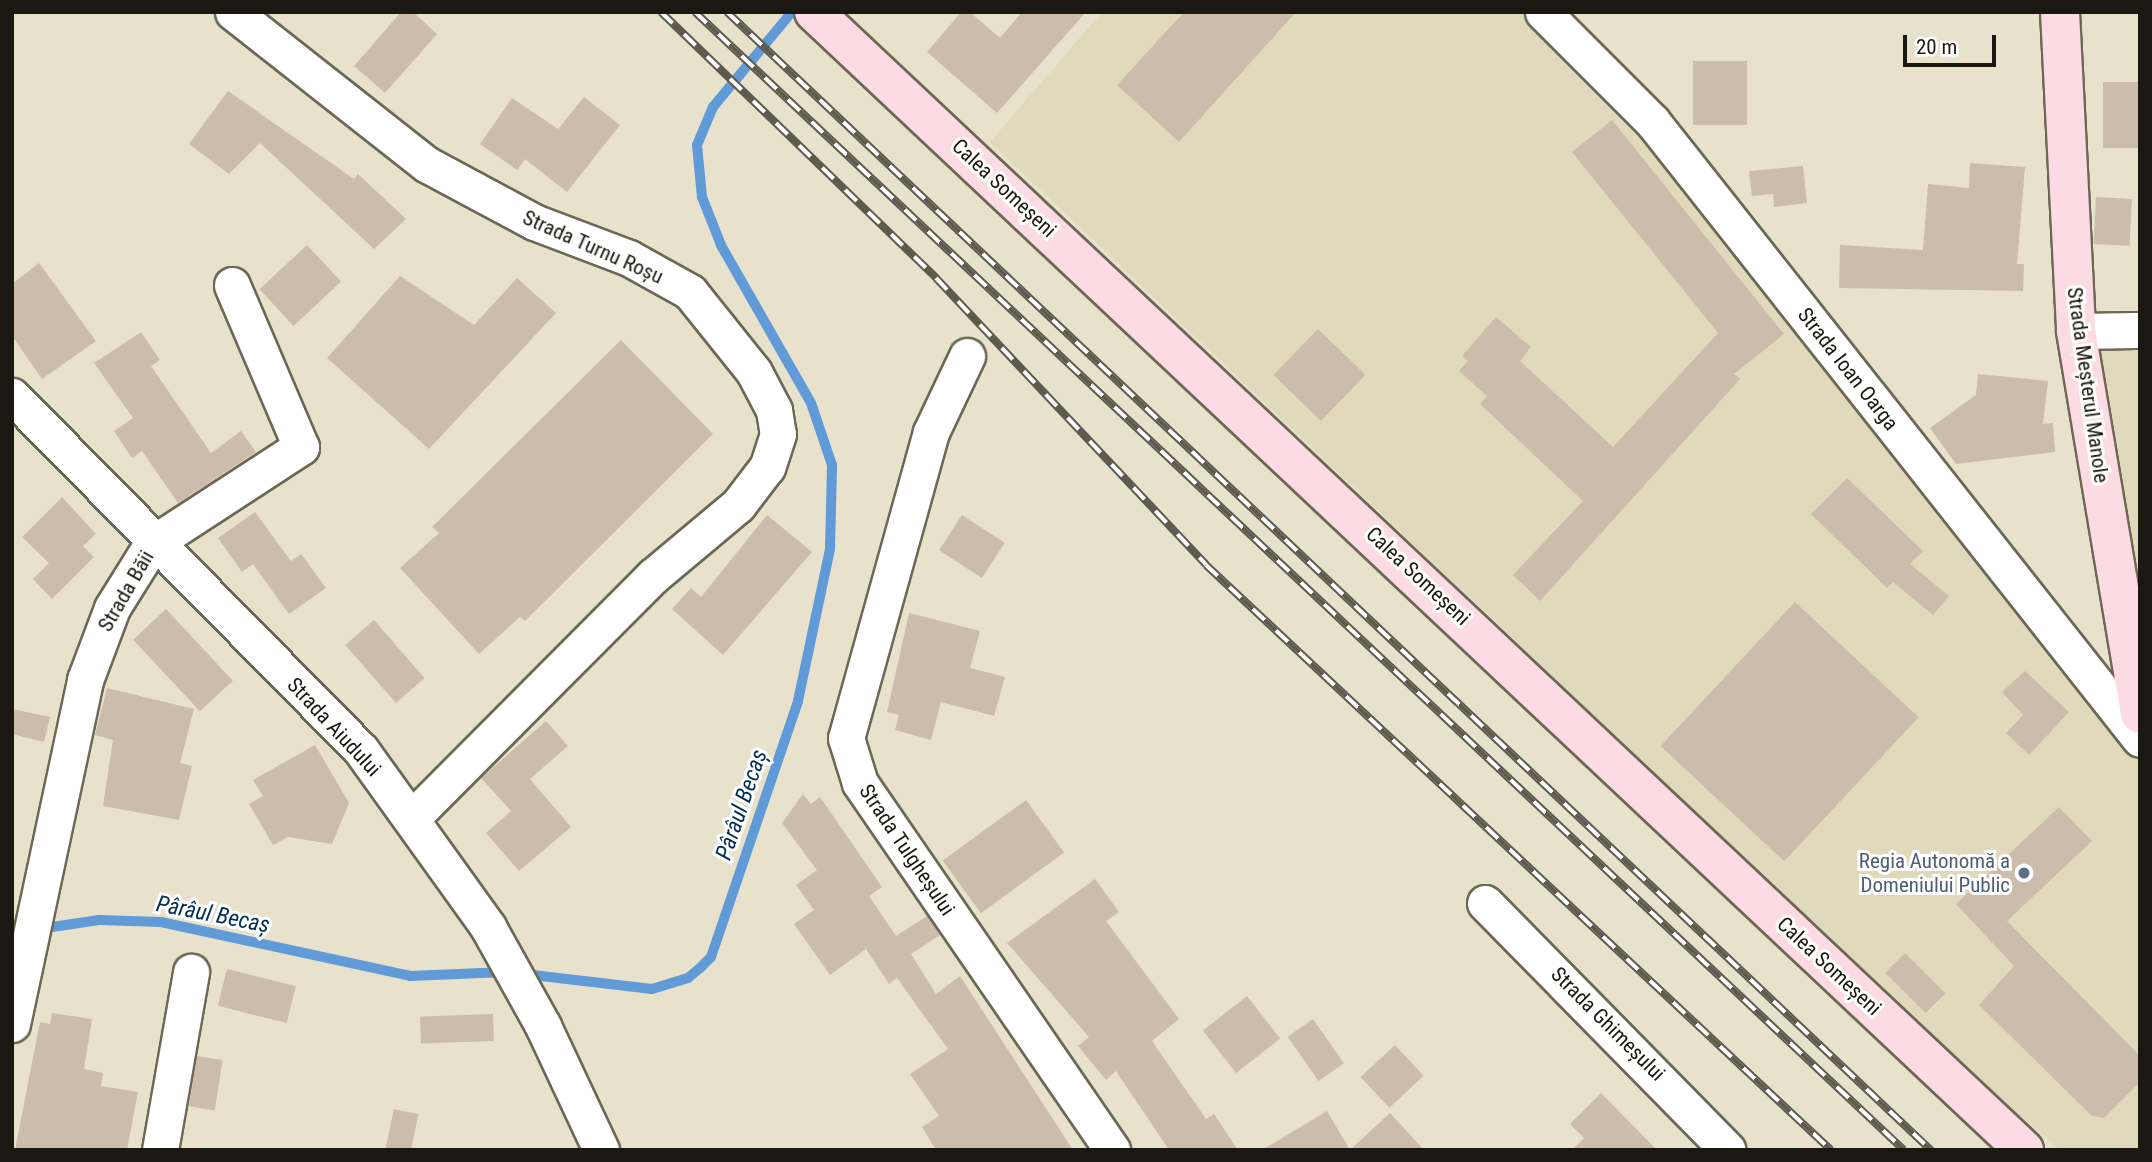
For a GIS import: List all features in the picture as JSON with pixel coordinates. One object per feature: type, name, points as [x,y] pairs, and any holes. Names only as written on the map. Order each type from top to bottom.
[{"type":"main road","name":"Strada Meșterul Manole","points":[[2060,12],[2076,331],[2140,713]]},
{"type":"main road","name":"Calea Someșeni","points":[[821,15],[2023,1148]]},
{"type":"street","name":"Strada Turnu Roșu","points":[[233,12],[426,164],[534,222],[629,258],[690,292],[754,372],[774,410],[778,434],[767,467],[738,505],[653,576],[413,817]]},
{"type":"street","name":"Strada Ioan Oarga","points":[[1543,12],[1652,121],[2140,739]]},
{"type":"street","name":"Strada Băii","points":[[12,1024],[38,889],[95,646],[152,544],[301,447],[232,285]]},
{"type":"street","points":[[2076,331],[2140,330]]},
{"type":"street","name":"Strada Tulgheșului","points":[[967,356],[931,432],[846,738],[860,783],[1112,1150]]},
{"type":"street","name":"Strada Aiudului","points":[[12,396],[152,544],[361,750],[413,817],[488,928],[543,1026],[601,1150]]},
{"type":"street","name":"Strada Ghimeșului","points":[[1485,903],[1728,1150]]},
{"type":"street","points":[[160,1150],[191,972]]},
{"type":"shaded area","points":[[1102,12],[1543,12],[2140,739],[2140,1150],[2060,1150],[1976,1078],[990,142]]},
{"type":"shaded area","points":[[2140,330],[2140,714],[2076,331]]},
{"type":"building","points":[[401,12],[413,12],[437,34],[385,93],[354,66]]},
{"type":"building","points":[[961,12],[970,12],[1000,38],[1022,12],[1086,12],[997,113],[927,52]]},
{"type":"building","points":[[1184,12],[1296,12],[1179,142],[1117,85]]},
{"type":"building","points":[[1693,61],[1747,61],[1747,125],[1693,125]]},
{"type":"building","points":[[2103,82],[2140,82],[2140,148],[2103,148]]},
{"type":"building","points":[[228,91],[354,179],[358,174],[406,219],[374,249],[260,143],[229,174],[189,144]]},
{"type":"building","points":[[584,97],[620,125],[567,192],[525,159],[517,170],[480,144],[512,98],[558,129]]},
{"type":"building","points":[[1612,120],[1784,334],[1734,374],[1740,379],[1540,601],[1513,575],[1583,501],[1480,404],[1487,396],[1459,371],[1468,361],[1462,356],[1496,317],[1531,347],[1520,361],[1613,447],[1718,333],[1572,152]]},
{"type":"building","points":[[1970,163],[2025,167],[2017,264],[2024,264],[2023,291],[1839,288],[1840,245],[1923,250],[1928,184],[1969,188]]},
{"type":"building","points":[[1803,166],[1807,203],[1774,207],[1773,194],[1752,196],[1749,171]]},
{"type":"building","points":[[2096,197],[2132,199],[2129,246],[2094,244]]},
{"type":"building","points":[[307,245],[341,282],[294,326],[259,289]]},
{"type":"building","points":[[39,263],[96,341],[42,379],[12,336],[12,284]]},
{"type":"building","points":[[400,276],[474,325],[517,278],[556,313],[429,449],[327,358]]},
{"type":"building","points":[[1318,329],[1365,375],[1321,421],[1274,375]]},
{"type":"building","points":[[141,332],[160,360],[151,366],[211,453],[241,431],[256,452],[178,503],[142,451],[132,458],[114,431],[133,418],[94,363]]},
{"type":"building","points":[[621,340],[713,434],[525,621],[520,617],[479,654],[400,568],[439,533],[432,527]]},
{"type":"building","points":[[1978,374],[2048,381],[2043,424],[2053,423],[2055,452],[1956,464],[1930,428],[1976,395]]},
{"type":"building","points":[[1847,478],[1923,551],[1910,564],[1949,596],[1933,615],[1893,582],[1887,588],[1811,514]]},
{"type":"building","points":[[62,497],[96,534],[83,546],[94,557],[52,599],[33,579],[49,563],[22,537]]},
{"type":"building","points":[[255,512],[291,561],[301,554],[326,588],[289,614],[253,564],[242,572],[218,538]]},
{"type":"building","points":[[767,515],[812,552],[723,655],[672,609],[691,588],[701,597]]},
{"type":"building","points":[[962,515],[1005,543],[982,578],[939,550]]},
{"type":"building","points":[[1795,602],[1919,717],[1784,861],[1661,746]]},
{"type":"building","points":[[166,609],[233,681],[200,711],[133,640]]},
{"type":"building","points":[[909,613],[980,631],[970,668],[1005,677],[994,716],[941,702],[931,740],[895,730],[899,715],[887,712]]},
{"type":"building","points":[[374,620],[425,678],[396,703],[345,645]]},
{"type":"building","points":[[2025,671],[2069,712],[2029,755],[2006,733],[2023,715],[2002,692]]},
{"type":"building","points":[[107,688],[194,709],[180,763],[192,766],[179,820],[103,806],[113,740],[95,735]]},
{"type":"building","points":[[12,709],[50,717],[44,742],[12,734]]},
{"type":"building","points":[[546,721],[568,746],[530,779],[571,827],[519,871],[486,833],[511,811],[481,778]]},
{"type":"building","points":[[315,745],[349,803],[332,844],[288,837],[273,845],[249,804],[263,796],[253,780]]},
{"type":"building","points":[[803,794],[811,804],[820,797],[882,887],[869,896],[896,936],[927,916],[940,935],[911,954],[936,994],[960,976],[1073,1150],[936,1150],[922,1127],[939,1116],[910,1074],[948,1049],[897,978],[889,984],[866,949],[830,975],[794,924],[814,910],[796,885],[817,870],[782,823]]},
{"type":"building","points":[[1026,800],[1064,853],[981,913],[943,861]]},
{"type":"building","points":[[2059,807],[2092,841],[2007,921],[2140,1056],[2140,1082],[2104,1118],[2092,1116],[1979,1005],[2014,966],[1956,904]]},
{"type":"building","points":[[1095,879],[1119,912],[1106,921],[1179,1019],[1152,1041],[1206,1119],[1214,1114],[1238,1150],[1169,1150],[1116,1071],[1106,1080],[1078,1046],[1089,1037],[1007,943]]},
{"type":"building","points":[[1905,953],[1945,993],[1926,1013],[1885,973]]},
{"type":"building","points":[[227,969],[296,986],[287,1023],[218,1006]]},
{"type":"building","points":[[1247,996],[1280,1039],[1236,1073],[1203,1030]]},
{"type":"building","points":[[52,1013],[92,1019],[84,1069],[103,1073],[101,1086],[138,1092],[127,1150],[15,1150],[40,1022],[50,1024]]},
{"type":"building","points":[[493,1014],[494,1041],[421,1044],[420,1017]]},
{"type":"building","points":[[1313,1019],[1344,1063],[1319,1081],[1288,1037]]},
{"type":"building","points":[[1395,1045],[1424,1076],[1389,1108],[1361,1077]]},
{"type":"building","points":[[197,1056],[223,1060],[215,1110],[189,1106]]},
{"type":"building","points":[[1601,1093],[1657,1150],[1572,1150],[1584,1138],[1570,1124]]},
{"type":"building","points":[[394,1109],[418,1114],[411,1150],[385,1150]]},
{"type":"building","points":[[1327,1111],[1350,1150],[1262,1150]]},
{"type":"building","points":[[1390,1113],[1424,1150],[1350,1150]]},
{"type":"waterway","name":"Pârâul Becaș","points":[[524,974],[652,989],[688,978],[701,967],[711,957],[798,701],[830,549],[832,465],[811,403],[721,245],[702,197],[697,145],[713,107],[792,12]]},
{"type":"waterway","name":"Pârâul Becaș","points":[[12,933],[99,920],[161,922],[410,976],[506,972]]},
{"type":"railway","points":[[661,12],[936,278],[1206,565],[1831,1150]]},
{"type":"railway","points":[[695,12],[1904,1150]]},
{"type":"railway","points":[[727,12],[1931,1150]]},
{"type":"place","name":"Regia Autonomă a Domeniului Public","points":[[2024,873]]}]
